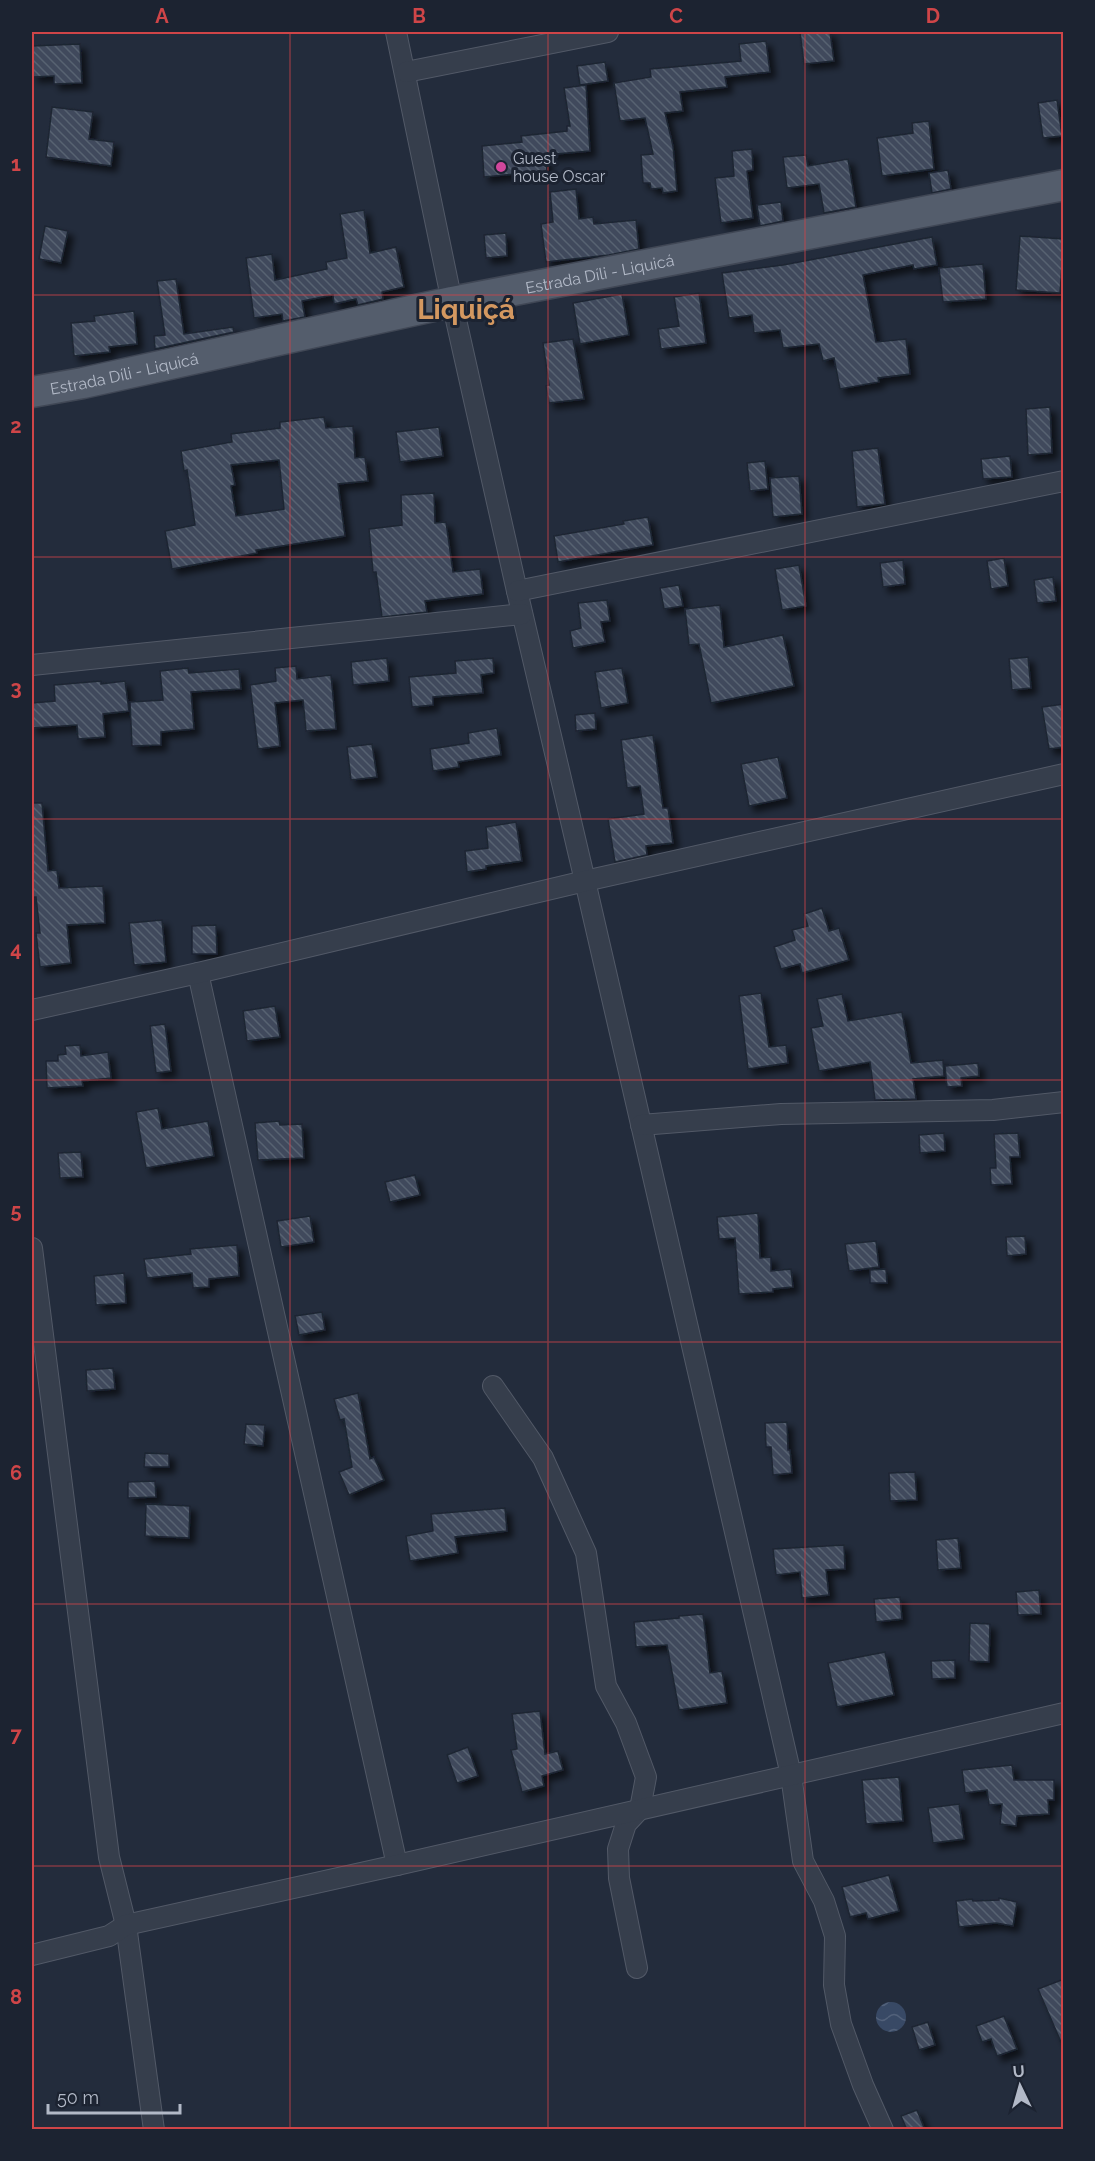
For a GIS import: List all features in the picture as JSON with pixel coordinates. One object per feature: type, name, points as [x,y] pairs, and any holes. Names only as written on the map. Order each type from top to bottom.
[{"type":"main road","name":"Estrada Díli - Liquicá","points":[[32,392],[83,383],[452,302],[1064,185]]},
{"type":"street","points":[[396,32],[452,302],[522,614],[791,1775],[803,1861],[824,1900],[835,1936],[834,1985],[841,2024],[863,2085],[883,2130]]},
{"type":"street","points":[[406,72],[608,32]]},
{"type":"street","points":[[517,591],[1064,481]]},
{"type":"street","points":[[32,665],[522,614]]},
{"type":"street","points":[[32,1010],[585,881],[1064,774]]},
{"type":"street","points":[[198,973],[397,1865]]},
{"type":"street","points":[[641,1125],[782,1114],[993,1110],[1064,1102]]},
{"type":"street","points":[[32,1248],[109,1857],[126,1925],[154,2130]]},
{"type":"street","points":[[493,1386],[543,1458],[586,1553],[606,1686],[626,1723],[646,1777],[640,1809],[626,1824],[618,1849],[619,1878],[637,1968]]},
{"type":"street","points":[[32,1955],[109,1936],[126,1925],[1064,1713]]},
{"type":"water","points":[[891,2002],[902,2006],[906,2017],[902,2028],[891,2032],[880,2028],[876,2017],[880,2006]]},
{"type":"building","points":[[800,32],[830,32],[834,61],[804,64]]},
{"type":"building","points":[[766,41],[770,72],[725,77],[727,87],[680,92],[683,111],[665,113],[673,146],[677,191],[663,193],[662,188],[651,189],[650,183],[643,183],[641,155],[653,154],[645,118],[620,121],[614,83],[651,77],[650,69],[741,61],[739,44]]},
{"type":"building","points":[[80,44],[82,83],[54,84],[54,76],[33,77],[32,46]]},
{"type":"building","points":[[605,62],[608,81],[580,85],[577,66]]},
{"type":"building","points":[[586,85],[590,151],[545,155],[547,171],[484,177],[482,146],[522,142],[521,136],[567,131],[567,126],[570,126],[564,88]]},
{"type":"building","points":[[1057,100],[1062,136],[1043,138],[1038,103]]},
{"type":"building","points":[[52,107],[93,112],[89,139],[114,142],[111,166],[46,157]]},
{"type":"building","points":[[929,121],[934,169],[882,176],[877,138],[913,133],[912,123]]},
{"type":"building","points":[[752,149],[753,170],[747,171],[753,218],[721,223],[715,178],[734,176],[732,151]]},
{"type":"building","points":[[806,155],[808,166],[848,159],[856,207],[824,213],[819,184],[787,188],[783,157]]},
{"type":"building","points":[[948,170],[951,189],[932,193],[929,173]]},
{"type":"building","points":[[576,189],[579,219],[593,217],[594,224],[636,220],[639,249],[546,262],[541,224],[553,222],[550,192]]},
{"type":"building","points":[[781,202],[783,221],[760,226],[757,205]]},
{"type":"building","points":[[364,210],[370,253],[396,247],[404,287],[382,292],[383,299],[358,305],[356,299],[334,304],[333,295],[302,301],[305,317],[283,321],[282,314],[254,318],[246,258],[272,254],[275,280],[327,269],[326,262],[347,258],[340,214]]},
{"type":"building","points":[[45,226],[68,231],[61,263],[39,259]]},
{"type":"building","points":[[506,233],[507,256],[486,258],[484,235]]},
{"type":"building","points":[[1020,236],[1064,239],[1060,293],[1016,290]]},
{"type":"building","points":[[932,237],[937,265],[914,269],[913,265],[863,275],[876,342],[906,339],[910,374],[878,378],[879,382],[840,389],[834,358],[823,361],[819,344],[783,348],[780,330],[754,333],[752,315],[729,318],[722,273],[783,265]]},
{"type":"building","points":[[983,264],[986,299],[943,302],[939,268]]},
{"type":"building","points":[[176,279],[184,334],[233,327],[234,332],[155,349],[154,336],[165,335],[157,281]]},
{"type":"building","points":[[699,293],[706,343],[661,349],[658,329],[679,326],[674,297]]},
{"type":"building","points":[[622,294],[629,335],[580,344],[573,303]]},
{"type":"building","points":[[134,311],[137,344],[109,347],[110,352],[74,356],[71,323],[95,321],[94,316]]},
{"type":"building","points":[[573,339],[584,399],[549,403],[543,343]]},
{"type":"building","points":[[1050,407],[1052,453],[1028,455],[1026,409]]},
{"type":"building","points":[[324,417],[326,428],[353,426],[355,458],[365,457],[368,481],[338,484],[345,536],[256,550],[257,553],[172,569],[165,531],[195,525],[187,470],[184,471],[181,451],[232,442],[231,434],[280,428],[280,422]],"holes":[[[279,460],[284,509],[236,516],[231,486],[235,485],[231,465]]]},
{"type":"building","points":[[439,427],[443,456],[400,462],[396,432]]},
{"type":"building","points":[[878,448],[885,504],[857,507],[852,451]]},
{"type":"building","points":[[1010,456],[1012,477],[983,479],[981,459]]},
{"type":"building","points":[[765,461],[768,489],[750,491],[747,463]]},
{"type":"building","points":[[799,476],[802,514],[773,517],[770,478]]},
{"type":"building","points":[[434,493],[435,523],[446,522],[453,572],[480,569],[483,594],[425,601],[427,612],[382,617],[376,572],[373,572],[369,529],[402,525],[401,495]]},
{"type":"building","points":[[648,517],[653,545],[558,562],[554,536],[624,524],[623,521]]},
{"type":"building","points":[[1004,558],[1008,586],[991,589],[987,561]]},
{"type":"building","points":[[903,560],[905,584],[883,587],[880,563]]},
{"type":"building","points":[[799,565],[806,606],[782,610],[775,569]]},
{"type":"building","points":[[1053,577],[1056,601],[1037,603],[1034,580]]},
{"type":"building","points":[[679,585],[683,606],[664,609],[660,588]]},
{"type":"building","points":[[607,600],[610,621],[601,622],[605,642],[573,648],[570,631],[581,628],[578,603]]},
{"type":"building","points":[[720,605],[724,647],[783,635],[794,686],[711,703],[699,644],[689,645],[685,609]]},
{"type":"building","points":[[1028,657],[1031,688],[1012,690],[1009,659]]},
{"type":"building","points":[[387,658],[389,681],[353,685],[351,662]]},
{"type":"building","points":[[493,658],[494,673],[481,675],[483,693],[433,697],[433,705],[412,707],[409,677],[456,673],[455,661]]},
{"type":"building","points":[[296,666],[297,679],[331,675],[336,729],[306,731],[303,700],[275,703],[280,746],[258,749],[250,685],[276,681],[275,668]]},
{"type":"building","points":[[188,668],[189,673],[239,669],[241,689],[191,692],[194,729],[161,732],[161,745],[132,746],[130,702],[163,700],[160,671]]},
{"type":"building","points":[[622,668],[628,703],[601,708],[595,672]]},
{"type":"building","points":[[101,681],[101,684],[125,681],[129,711],[103,714],[105,737],[78,739],[77,725],[32,728],[32,703],[55,701],[54,685]]},
{"type":"building","points":[[1064,704],[1064,747],[1049,749],[1042,707]]},
{"type":"building","points":[[595,713],[596,729],[576,731],[575,715]]},
{"type":"building","points":[[497,728],[501,755],[458,762],[459,767],[433,771],[430,749],[469,743],[468,733]]},
{"type":"building","points":[[653,735],[663,808],[668,808],[673,843],[646,846],[647,855],[615,862],[608,819],[644,814],[640,786],[627,788],[621,740]]},
{"type":"building","points":[[372,744],[377,777],[351,780],[347,747]]},
{"type":"building","points":[[778,757],[787,798],[749,806],[741,764]]},
{"type":"building","points":[[32,803],[42,803],[48,871],[57,870],[59,888],[103,886],[105,923],[67,925],[71,963],[40,967],[36,933],[40,933],[36,897],[32,897]]},
{"type":"building","points":[[516,822],[522,861],[486,866],[486,869],[467,872],[465,851],[488,848],[486,827]]},
{"type":"building","points":[[822,908],[829,931],[839,928],[849,960],[802,973],[800,964],[781,969],[774,947],[795,940],[792,930],[808,926],[804,914]]},
{"type":"building","points":[[162,920],[166,962],[134,965],[129,923]]},
{"type":"building","points":[[216,925],[217,954],[192,954],[192,926]]},
{"type":"building","points":[[761,993],[769,1047],[786,1045],[788,1063],[748,1069],[739,996]]},
{"type":"building","points":[[842,994],[848,1021],[902,1012],[911,1063],[943,1060],[944,1076],[913,1079],[916,1099],[875,1100],[870,1062],[819,1071],[811,1028],[823,1026],[817,999]]},
{"type":"building","points":[[275,1006],[280,1037],[247,1041],[243,1011]]},
{"type":"building","points":[[165,1024],[171,1071],[156,1073],[150,1026]]},
{"type":"building","points":[[80,1045],[81,1056],[108,1052],[111,1078],[82,1081],[83,1086],[47,1088],[46,1061],[58,1061],[58,1055],[66,1054],[65,1046]]},
{"type":"building","points":[[978,1063],[979,1076],[961,1078],[962,1086],[947,1087],[945,1066]]},
{"type":"building","points":[[158,1108],[162,1129],[208,1121],[214,1156],[146,1168],[136,1112]]},
{"type":"building","points":[[279,1121],[280,1125],[302,1124],[304,1158],[258,1160],[255,1123]]},
{"type":"building","points":[[944,1133],[945,1151],[920,1153],[919,1135]]},
{"type":"building","points":[[1018,1133],[1020,1157],[1010,1157],[1012,1184],[991,1185],[990,1168],[996,1168],[994,1134]]},
{"type":"building","points":[[81,1152],[83,1177],[60,1178],[58,1153]]},
{"type":"building","points":[[415,1175],[420,1195],[390,1202],[385,1182]]},
{"type":"building","points":[[758,1213],[760,1258],[771,1257],[771,1271],[791,1269],[793,1287],[773,1289],[773,1292],[739,1294],[735,1238],[719,1239],[717,1217]]},
{"type":"building","points":[[310,1216],[314,1242],[281,1247],[277,1221]]},
{"type":"building","points":[[1025,1236],[1026,1254],[1007,1256],[1006,1237]]},
{"type":"building","points":[[876,1241],[879,1267],[849,1271],[845,1244]]},
{"type":"building","points":[[237,1245],[239,1276],[209,1279],[209,1287],[193,1288],[192,1273],[147,1278],[144,1259],[191,1254],[190,1249]]},
{"type":"building","points":[[886,1269],[887,1283],[870,1283],[870,1270]]},
{"type":"building","points":[[124,1273],[126,1303],[96,1305],[94,1276]]},
{"type":"building","points":[[322,1312],[325,1330],[299,1335],[295,1316]]},
{"type":"building","points":[[113,1368],[115,1389],[87,1391],[86,1370]]},
{"type":"building","points":[[358,1393],[370,1459],[374,1457],[384,1480],[349,1495],[339,1472],[352,1467],[344,1419],[340,1420],[334,1399]]},
{"type":"building","points":[[787,1422],[792,1473],[773,1475],[771,1447],[766,1447],[765,1423]]},
{"type":"building","points":[[246,1424],[265,1425],[263,1446],[244,1444]]},
{"type":"building","points":[[145,1453],[169,1454],[169,1467],[144,1467]]},
{"type":"building","points":[[915,1472],[917,1500],[890,1501],[889,1473]]},
{"type":"building","points":[[155,1481],[156,1497],[128,1498],[128,1482]]},
{"type":"building","points":[[146,1504],[190,1506],[189,1538],[145,1536]]},
{"type":"building","points":[[505,1508],[507,1531],[455,1537],[458,1553],[410,1561],[406,1536],[433,1531],[431,1514]]},
{"type":"building","points":[[958,1538],[961,1568],[938,1570],[936,1540]]},
{"type":"building","points":[[844,1545],[845,1569],[826,1570],[829,1595],[802,1598],[800,1572],[776,1575],[773,1549]]},
{"type":"building","points":[[1039,1590],[1041,1614],[1018,1615],[1016,1592]]},
{"type":"building","points":[[900,1597],[902,1619],[876,1622],[874,1599]]},
{"type":"building","points":[[703,1614],[710,1673],[722,1671],[727,1703],[679,1710],[667,1645],[636,1647],[634,1622]]},
{"type":"building","points":[[970,1623],[990,1624],[989,1662],[969,1661]]},
{"type":"building","points":[[885,1652],[894,1695],[837,1707],[828,1663]]},
{"type":"building","points":[[955,1660],[955,1678],[932,1679],[931,1661]]},
{"type":"building","points":[[540,1711],[545,1754],[558,1751],[563,1770],[542,1776],[544,1786],[522,1792],[511,1750],[517,1749],[512,1714]]},
{"type":"building","points":[[468,1747],[478,1776],[457,1783],[447,1755]]},
{"type":"building","points":[[1012,1765],[1014,1780],[1054,1780],[1054,1800],[1048,1800],[1049,1814],[1017,1816],[1016,1826],[1000,1824],[1002,1804],[989,1805],[987,1790],[965,1793],[962,1770]]},
{"type":"building","points":[[899,1777],[903,1821],[866,1824],[862,1780]]},
{"type":"building","points":[[959,1804],[964,1839],[933,1843],[928,1808]]},
{"type":"building","points":[[889,1875],[899,1911],[868,1919],[866,1913],[850,1917],[842,1887]]},
{"type":"building","points":[[999,1898],[1017,1902],[1013,1926],[996,1923],[959,1927],[956,1901],[999,1900]]},
{"type":"building","points":[[1064,1979],[1064,2049],[1038,1989]]},
{"type":"building","points":[[1004,2016],[1017,2049],[997,2056],[991,2039],[982,2042],[976,2026]]},
{"type":"building","points":[[928,2022],[935,2045],[919,2050],[912,2027]]},
{"type":"building","points":[[917,2110],[925,2130],[907,2130],[901,2116]]},
{"type":"place","name":"Guest house Oscar","points":[[501,167]]},
{"type":"district","name":"Liquiçá","points":[[466,309]]}]
